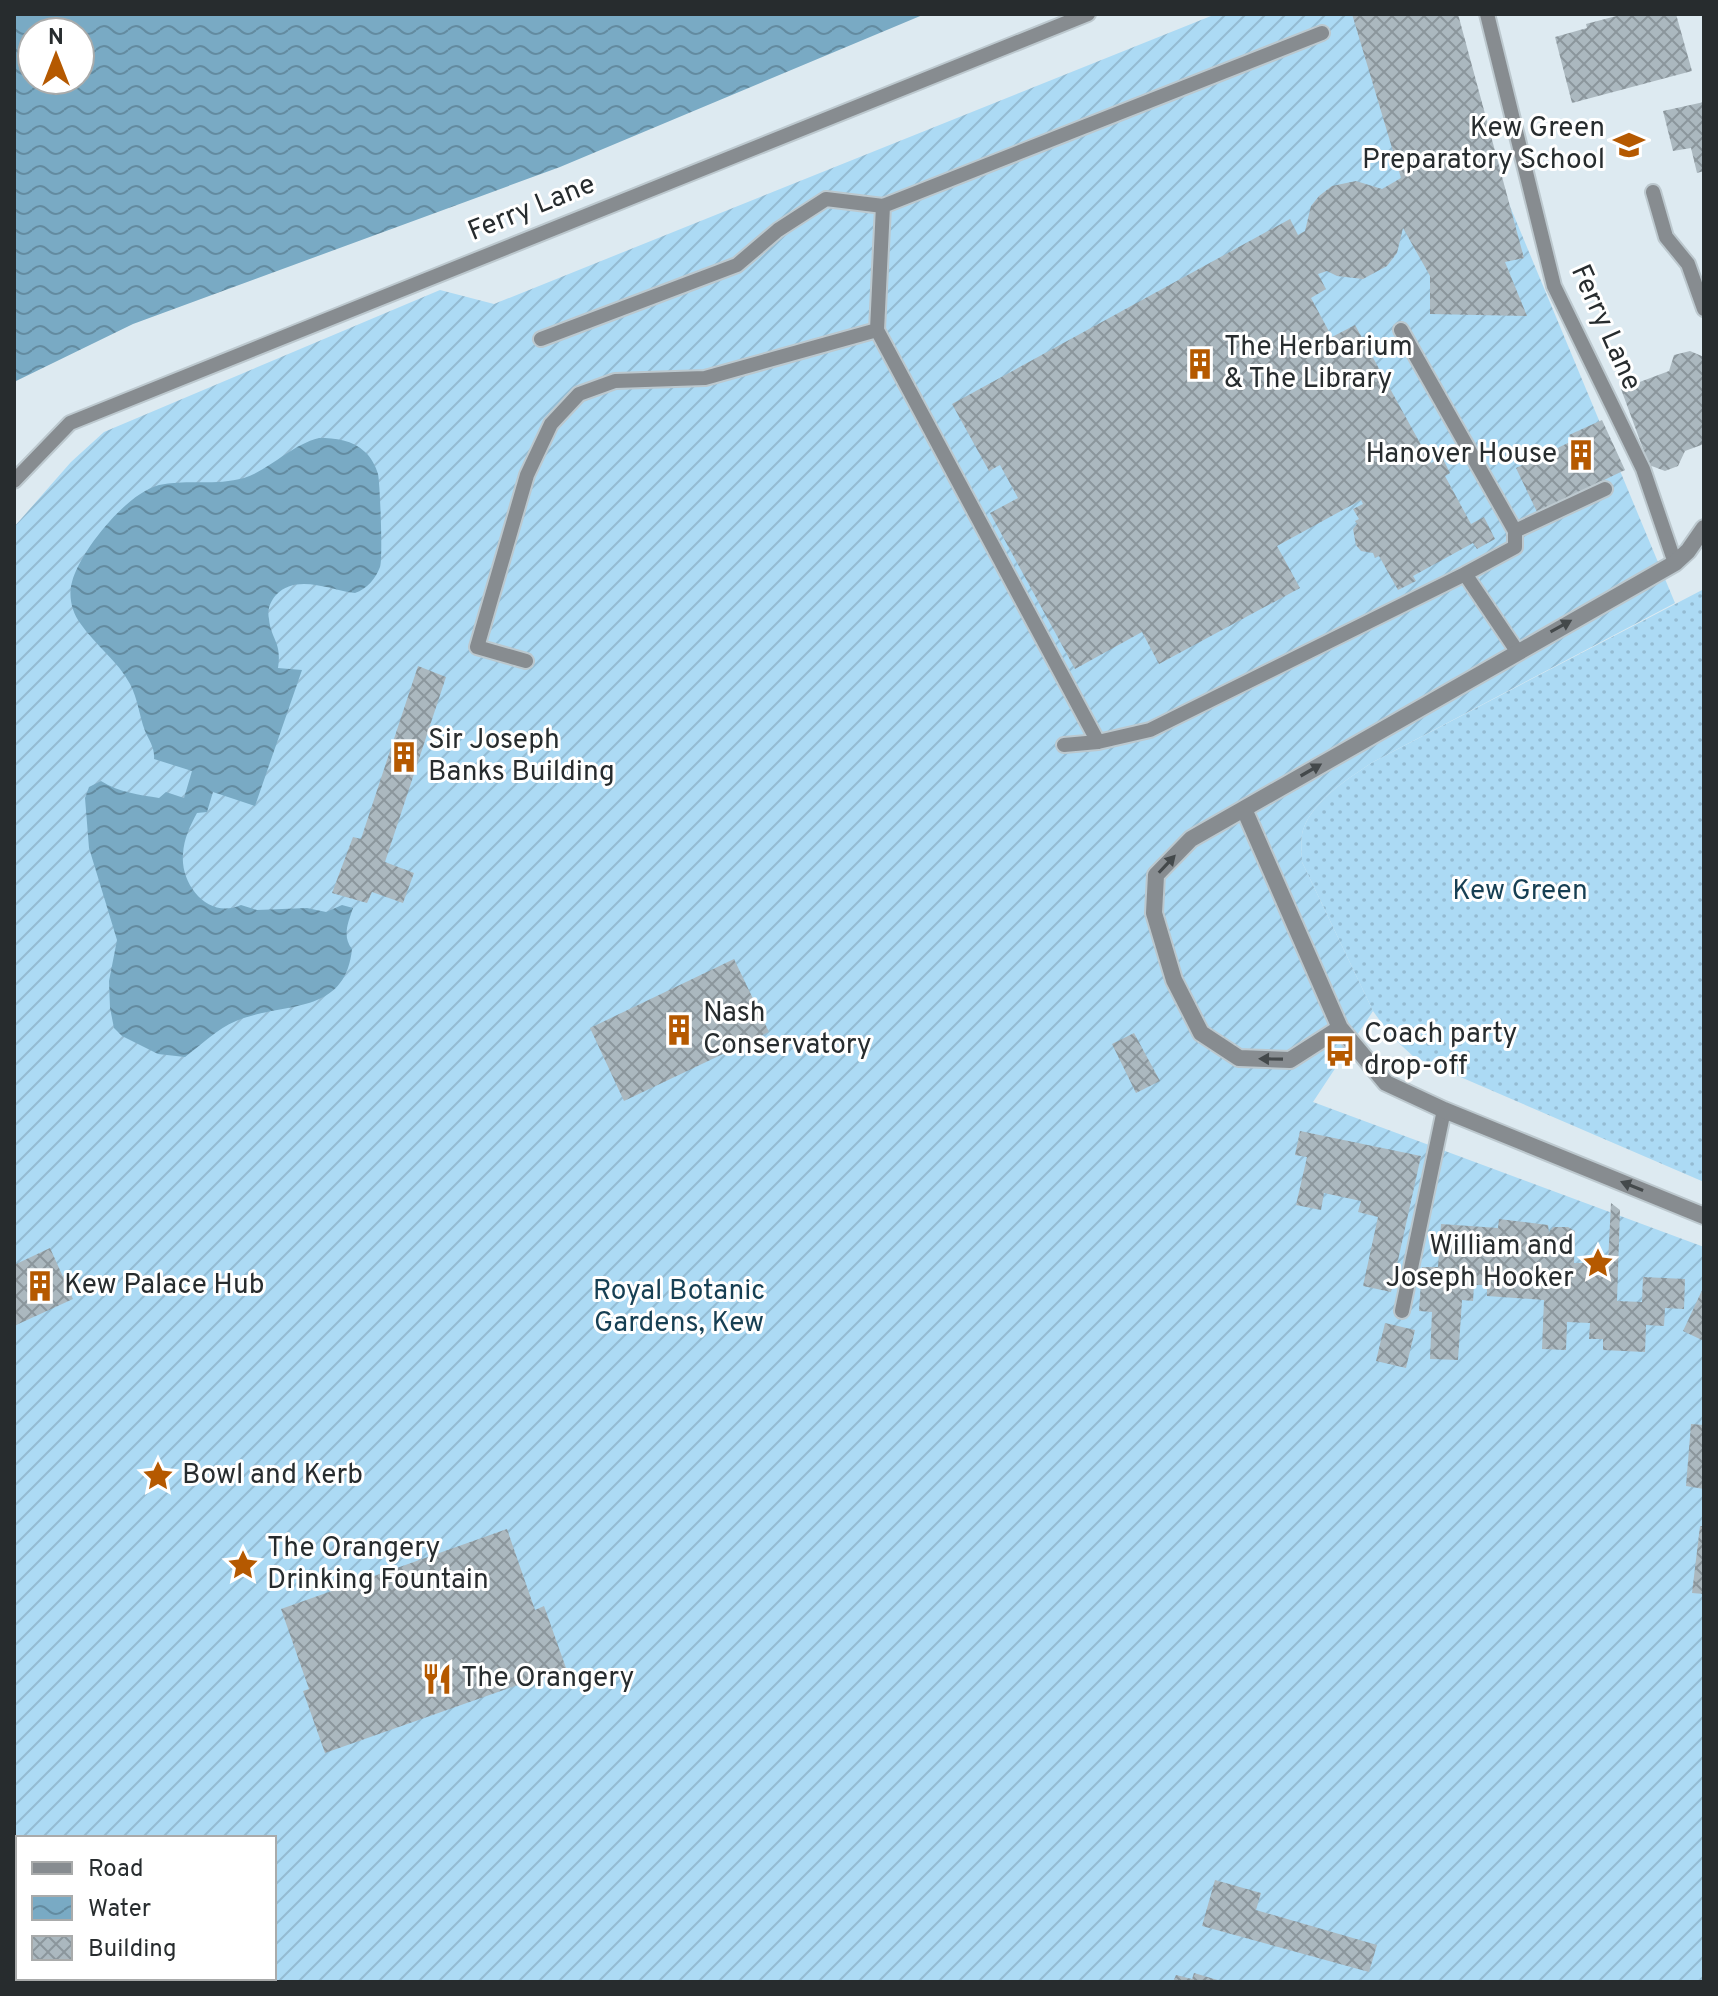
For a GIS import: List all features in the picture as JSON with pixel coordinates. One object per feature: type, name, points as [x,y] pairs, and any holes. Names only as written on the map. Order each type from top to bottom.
[{"type":"street","points":[[1340,1028],[1290,1060],[1239,1058],[1201,1033],[1174,980],[1154,913],[1156,875],[1191,839],[1675,563],[1704,528]]},
{"type":"street","points":[[1244,809],[1340,1028],[1386,1083],[1444,1110],[1704,1216]]},
{"type":"lane","name":"Ferry Lane","points":[[14,481],[70,423],[1088,14]]},
{"type":"lane","name":"Ferry Lane","points":[[1487,14],[1554,286],[1643,469],[1675,563]]},
{"type":"lane","points":[[541,339],[737,265],[778,230],[826,199],[883,206],[1322,33]]},
{"type":"lane","points":[[1653,192],[1666,237],[1688,264],[1704,309]]},
{"type":"lane","points":[[883,206],[877,330],[1098,742]]},
{"type":"lane","points":[[526,661],[477,647],[527,475],[551,424],[579,394],[615,381],[705,378],[877,330]]},
{"type":"lane","points":[[1064,745],[1098,742],[1150,730],[1515,547],[1515,531],[1401,330]]},
{"type":"lane","points":[[1515,531],[1605,489]]},
{"type":"lane","points":[[1465,574],[1517,651]]},
{"type":"lane","points":[[1402,1311],[1444,1110]]},
{"type":"green space","name":"Royal Botanic Gardens, Kew","points":[[1216,14],[1430,14],[1675,603],[1373,762],[1333,791],[1315,809],[1303,830],[1302,862],[1373,1011],[1313,1102],[1704,1247],[1704,1982],[14,1982],[14,527],[71,462],[104,432],[440,290],[494,304]]},
{"type":"green space","name":"Kew Green","points":[[1704,589],[1704,1182],[1414,1057],[1391,1036],[1373,1011],[1302,862],[1301,842],[1308,819],[1323,800],[1373,762]]},
{"type":"water","points":[[14,14],[925,14],[560,167],[133,324],[14,382]]},
{"type":"water","points":[[319,438],[349,442],[367,454],[375,465],[380,491],[380,567],[370,583],[355,593],[303,584],[284,588],[274,598],[268,616],[279,652],[278,668],[302,670],[255,806],[213,792],[207,812],[197,813],[188,832],[183,866],[199,897],[218,908],[241,905],[257,910],[307,908],[326,912],[342,905],[353,908],[347,929],[347,939],[352,949],[347,971],[338,986],[325,996],[229,1024],[185,1057],[158,1054],[122,1036],[114,1028],[109,981],[117,940],[89,848],[85,798],[89,787],[101,781],[137,794],[159,798],[166,792],[184,798],[192,771],[154,759],[153,748],[130,684],[75,614],[71,598],[72,582],[84,555],[106,525],[146,490],[170,483],[223,482],[244,478]]},
{"type":"building","name":"The Herbarium & The Library","points":[[1352,14],[1458,14],[1524,258],[1505,262],[1527,316],[1430,314],[1430,276],[1403,228],[1397,253],[1387,266],[1363,279],[1337,276],[1327,271],[1318,274],[1326,289],[1311,298],[1332,337],[1355,325],[1431,463],[1442,457],[1450,473],[1445,476],[1471,524],[1484,517],[1495,539],[1477,549],[1473,543],[1413,576],[1416,581],[1398,590],[1379,556],[1375,558],[1373,553],[1361,551],[1356,545],[1353,529],[1357,524],[1355,521],[1359,519],[1353,509],[1363,504],[1361,500],[1277,546],[1300,588],[1159,664],[1142,632],[1075,669],[990,513],[1018,498],[1000,465],[989,471],[952,404],[1290,219],[1298,235],[1305,231],[1311,206],[1332,186],[1356,181],[1382,189],[1401,178]]},
{"type":"building","points":[[1624,14],[1676,14],[1692,71],[1572,103],[1555,37],[1587,28],[1586,24]]},
{"type":"building","points":[[1704,102],[1704,171],[1697,173],[1691,148],[1673,151],[1663,111]]},
{"type":"building","points":[[1690,351],[1704,357],[1704,444],[1685,451],[1678,466],[1665,471],[1649,465],[1621,389],[1669,371],[1674,355]]},
{"type":"building","name":"Hanover House","points":[[1602,420],[1625,470],[1537,512],[1516,468],[1572,441],[1569,435]]},
{"type":"building","name":"Sir Joseph Banks Building","points":[[418,666],[446,677],[385,862],[414,873],[403,903],[372,892],[367,903],[332,893],[353,837],[361,839]]},
{"type":"building","name":"Nash Conservatory","points":[[734,959],[769,1032],[624,1101],[590,1028]]},
{"type":"building","points":[[1134,1033],[1160,1081],[1136,1093],[1112,1044]]},
{"type":"building","points":[[1300,1131],[1421,1156],[1391,1292],[1363,1286],[1378,1217],[1358,1212],[1361,1201],[1324,1193],[1321,1210],[1296,1205],[1307,1157],[1295,1155]]},
{"type":"building","points":[[1611,1203],[1620,1210],[1617,1301],[1642,1302],[1643,1277],[1685,1279],[1684,1309],[1665,1308],[1664,1326],[1646,1325],[1645,1352],[1603,1350],[1603,1339],[1589,1339],[1590,1323],[1567,1322],[1566,1350],[1542,1349],[1544,1300],[1487,1296],[1487,1285],[1474,1285],[1473,1301],[1462,1300],[1458,1360],[1430,1359],[1432,1312],[1419,1311],[1422,1267],[1438,1267],[1441,1224],[1498,1228],[1499,1219],[1548,1225],[1549,1232],[1553,1227],[1568,1227],[1575,1231],[1574,1263],[1608,1263]]},
{"type":"building","name":"Kew Palace Hub","points":[[50,1248],[73,1299],[14,1326],[14,1265]]},
{"type":"building","points":[[1704,1286],[1704,1341],[1683,1331]]},
{"type":"building","points":[[1385,1323],[1415,1330],[1406,1368],[1376,1361]]},
{"type":"building","points":[[1691,1424],[1704,1425],[1704,1489],[1686,1486]]},
{"type":"building","points":[[1700,1526],[1704,1526],[1704,1594],[1692,1593]]},
{"type":"building","points":[[507,1529],[535,1610],[544,1606],[566,1668],[325,1753],[303,1691],[309,1689],[281,1609]]},
{"type":"building","points":[[1215,1880],[1261,1893],[1256,1910],[1377,1945],[1369,1972],[1202,1926]]},
{"type":"building","points":[[1194,1973],[1221,1982],[1173,1982],[1176,1975],[1192,1979]]},
{"type":"place","name":"Kew Green Preparatory School","points":[[1629,145]]},
{"type":"place","name":"The Herbarium & The Library","points":[[1200,364]]},
{"type":"place","name":"Hanover House","points":[[1581,455]]},
{"type":"place","name":"Sir Joseph Banks Building","points":[[404,757]]},
{"type":"place","name":"Nash Conservatory","points":[[679,1030]]},
{"type":"place","name":"Coach party drop-off","points":[[1340,1051]]},
{"type":"place","name":"William and Joseph Hooker","points":[[1598,1263]]},
{"type":"place","name":"Kew Palace Hub","points":[[40,1286]]},
{"type":"place","name":"Bowl and Kerb","points":[[158,1476]]},
{"type":"place","name":"The Orangery Drinking Fountain","points":[[243,1565]]},
{"type":"place","name":"The Orangery","points":[[437,1679]]}]
